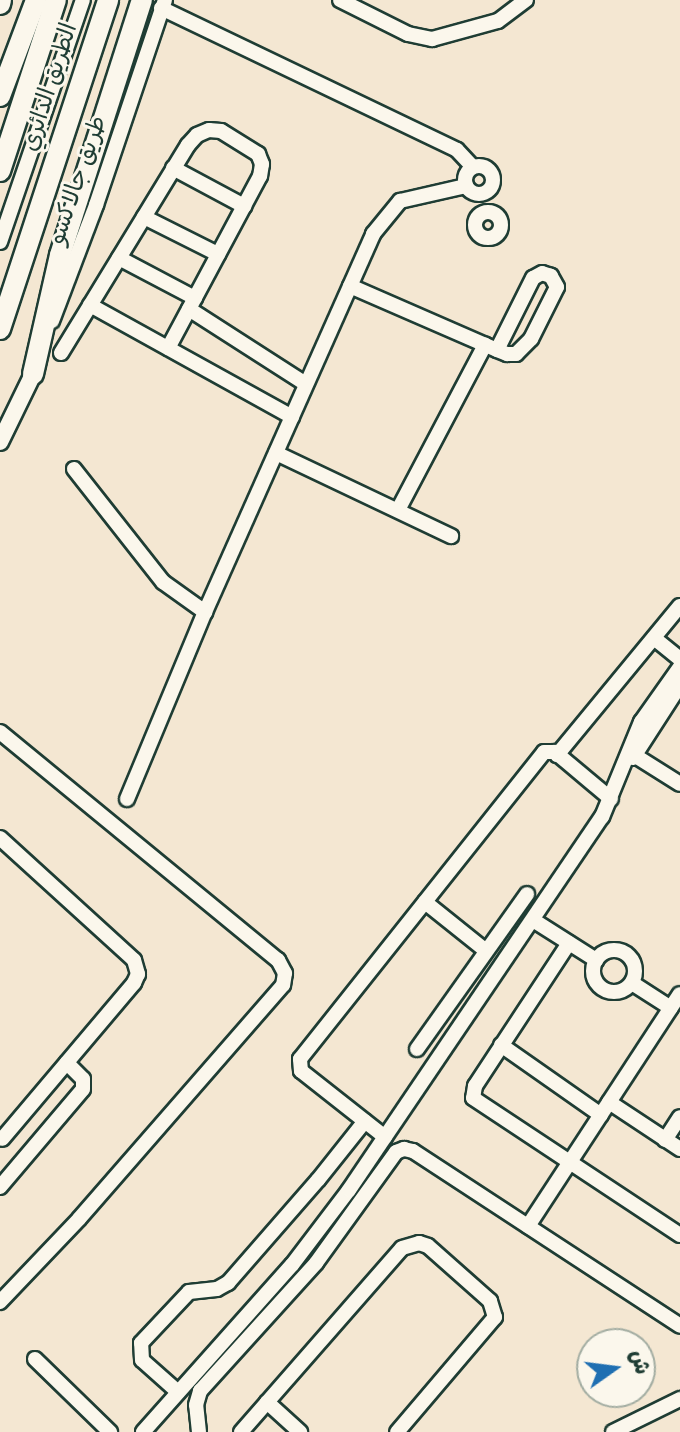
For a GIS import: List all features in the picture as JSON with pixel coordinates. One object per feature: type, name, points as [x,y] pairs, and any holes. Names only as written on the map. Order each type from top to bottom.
[{"type":"highway","name":"الطريق الدائري","points":[[0,96],[36,0]]},
{"type":"highway","name":"الطريق الدائري","points":[[0,171],[56,0]]},
{"type":"highway","name":"الطريق الدائري","points":[[0,329],[108,0]]},
{"type":"highway","points":[[33,374],[60,255],[142,0]]},
{"type":"main road","points":[[0,442],[33,374]]},
{"type":"street","points":[[0,242],[83,0]]},
{"type":"street","points":[[340,0],[408,34],[432,39],[498,21],[526,0]]},
{"type":"street","points":[[163,4],[457,150],[473,167]]},
{"type":"street","name":"طريق جالاكسو","points":[[33,374],[96,205],[163,4]]},
{"type":"street","points":[[61,353],[173,168],[197,135],[209,130],[221,131],[249,146],[262,164],[244,206],[168,348]]},
{"type":"street","points":[[484,194],[470,192],[466,186],[465,178],[473,167],[481,166],[492,175],[493,182],[484,194],[484,213]]},
{"type":"street","points":[[173,168],[244,206]]},
{"type":"street","points":[[127,799],[205,612],[373,234],[400,201],[466,186]]},
{"type":"street","points":[[144,217],[218,254]]},
{"type":"street","points":[[119,258],[192,303],[306,384]]},
{"type":"street","points":[[350,286],[491,348],[507,354],[524,350],[557,287],[551,276],[542,273],[533,278],[491,348],[398,510]]},
{"type":"street","points":[[90,305],[292,417]]},
{"type":"street","points":[[276,453],[451,536]]},
{"type":"street","points":[[74,469],[163,582],[205,612]]},
{"type":"street","points":[[557,755],[680,606]]},
{"type":"street","points":[[654,638],[680,659]]},
{"type":"street","points":[[147,1430],[300,1255],[385,1137],[533,920],[611,799],[641,722],[680,667]]},
{"type":"street","points":[[621,770],[680,685]]},
{"type":"street","points":[[0,732],[278,960],[285,973],[283,985],[79,1219],[0,1302]]},
{"type":"street","points":[[385,1137],[301,1071],[299,1061],[541,755],[551,751],[611,799]]},
{"type":"street","points":[[634,755],[680,784]]},
{"type":"street","points":[[0,838],[137,964],[134,983],[1,1138],[25,1158]]},
{"type":"street","points":[[417,1049],[527,894]]},
{"type":"street","points":[[425,902],[485,950]]},
{"type":"street","points":[[533,920],[596,960]]},
{"type":"street","points":[[569,943],[475,1086],[473,1098],[680,1235]]},
{"type":"street","points":[[611,951],[628,955],[634,966],[632,983],[623,991],[605,991],[594,977],[596,960],[611,951]]},
{"type":"street","points":[[632,983],[671,1008]]},
{"type":"street","points":[[528,1226],[680,994]]},
{"type":"street","points":[[501,1045],[605,1109],[680,1149]]},
{"type":"street","points":[[0,1187],[83,1089],[82,1076],[67,1063]]},
{"type":"street","points":[[665,1140],[680,1117]]},
{"type":"street","points":[[178,1392],[142,1360],[141,1343],[189,1292],[217,1289],[228,1283],[365,1121]]},
{"type":"street","points":[[199,1432],[196,1405],[200,1391],[316,1263],[400,1150],[413,1151],[680,1326]]},
{"type":"street","points":[[241,1432],[402,1248],[419,1243],[428,1246],[490,1301],[495,1317],[397,1432]]},
{"type":"street","points":[[35,1359],[110,1432]]},
{"type":"street","points":[[613,1432],[680,1399]]},
{"type":"street","points":[[267,1402],[300,1432]]}]
